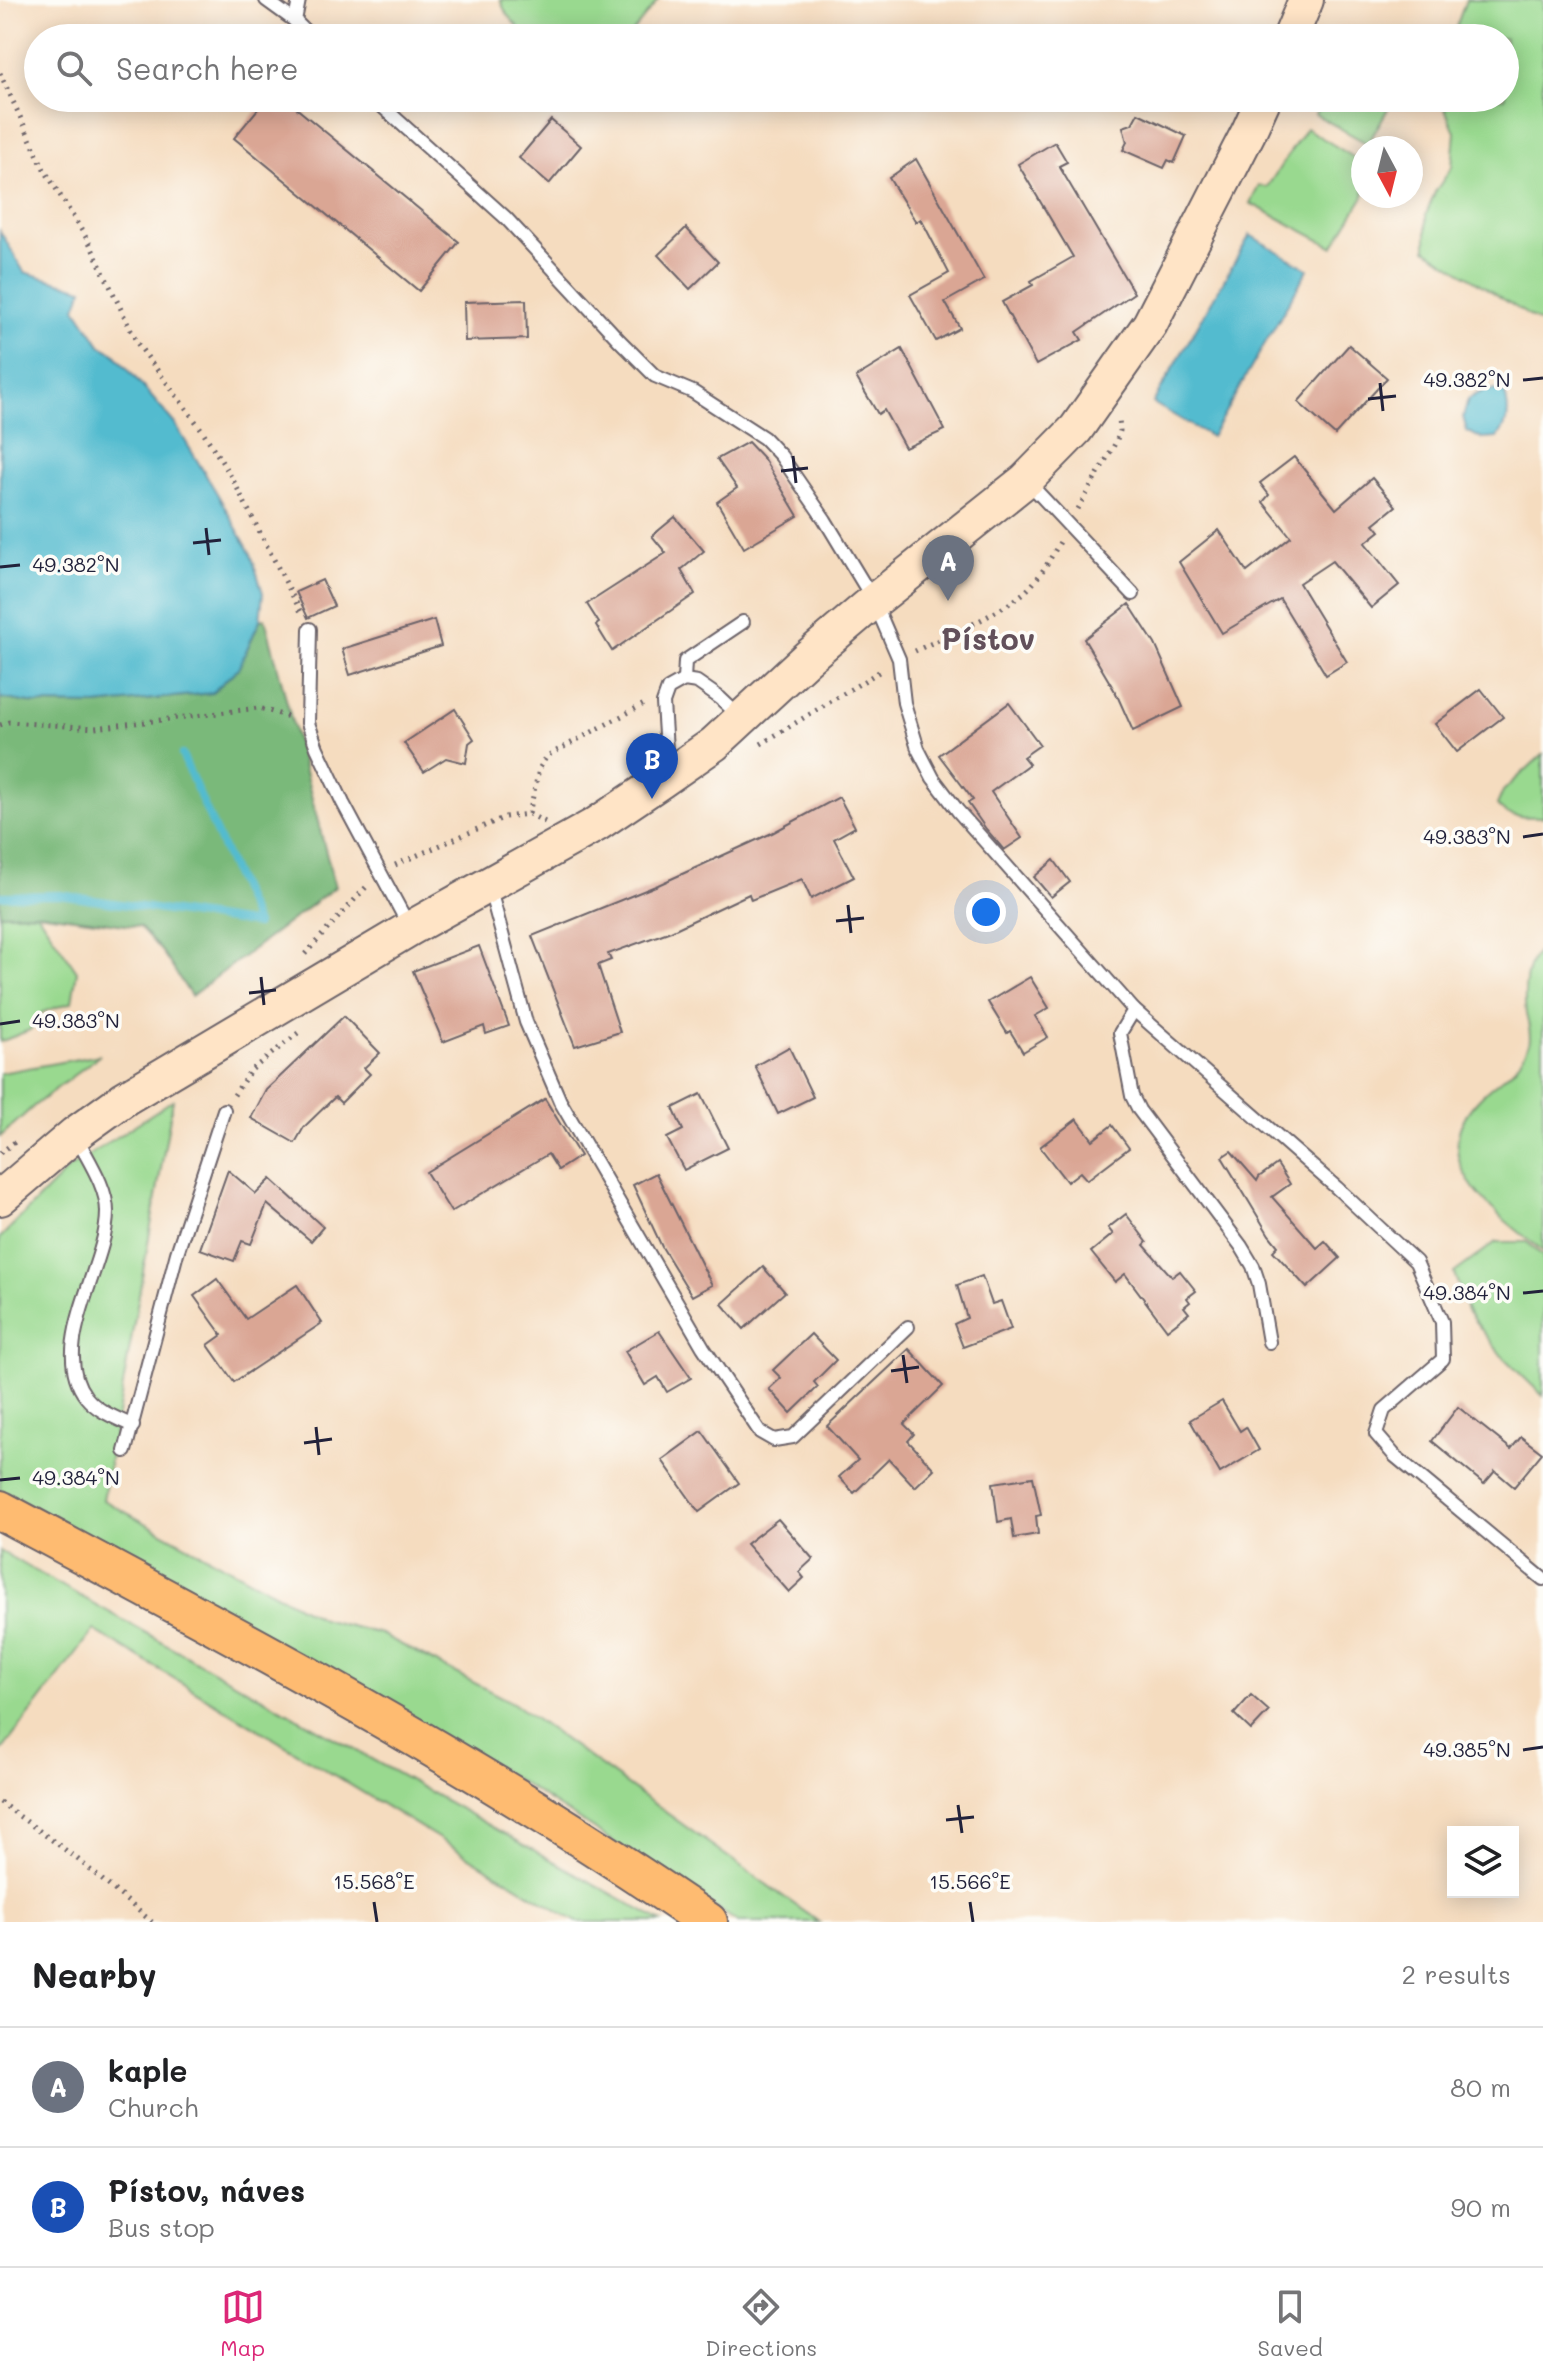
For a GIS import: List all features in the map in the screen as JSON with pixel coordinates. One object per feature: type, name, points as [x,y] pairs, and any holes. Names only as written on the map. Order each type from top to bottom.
[{"type":"main road","points":[[0,1510],[193,1613],[476,1773],[708,1922]]},
{"type":"street","points":[[1296,24],[1306,0]]},
{"type":"street","points":[[0,1198],[75,1134],[125,1098],[411,928],[568,840],[714,744],[874,601],[1026,480],[1076,429],[1150,324],[1257,112]]},
{"type":"lane","points":[[266,0],[298,24]]},
{"type":"lane","points":[[295,21],[299,0]]},
{"type":"lane","points":[[389,112],[506,218],[655,376],[693,392],[764,438],[781,456],[825,520],[874,601],[899,659],[904,703],[918,749],[933,778],[958,811],[1134,1010],[1337,1188],[1416,1262],[1442,1322],[1443,1359],[1384,1410],[1376,1434],[1395,1456],[1543,1579]]},
{"type":"lane","points":[[1026,480],[1133,594]]},
{"type":"lane","points":[[684,680],[685,661],[743,622]]},
{"type":"lane","points":[[310,629],[308,723],[343,803],[411,928]]},
{"type":"lane","points":[[661,781],[666,750],[663,703],[668,689],[684,680],[697,682],[743,719]]},
{"type":"lane","points":[[489,885],[526,1022],[560,1101],[696,1335],[760,1432],[774,1440],[793,1437],[908,1327]]},
{"type":"lane","points":[[1134,1010],[1120,1033],[1132,1096],[1253,1266],[1269,1342]]},
{"type":"lane","points":[[125,1451],[177,1253],[224,1110]]},
{"type":"lane","points":[[75,1134],[99,1183],[107,1209],[104,1238],[77,1328],[73,1349],[74,1372],[86,1397],[100,1410],[133,1426]]},
{"type":"path","points":[[0,73],[44,169],[90,244],[137,343],[202,430],[232,478],[310,629]]},
{"type":"path","points":[[899,659],[1009,603],[1026,591],[1042,573],[1112,448]]},
{"type":"path","points":[[529,814],[539,769],[547,756],[643,704],[663,703]]},
{"type":"path","points":[[0,725],[9,722],[95,728],[259,708],[308,723]]},
{"type":"path","points":[[294,963],[315,945],[381,871],[505,817],[529,814],[541,819],[568,840]]},
{"type":"path","points":[[0,1802],[75,1857],[152,1922]]},
{"type":"green space","points":[[500,0],[658,0],[639,24],[515,24]]},
{"type":"green space","points":[[1466,0],[1543,0],[1543,325],[1426,249],[1426,215],[1435,192],[1452,167],[1455,132],[1446,112],[1519,112],[1519,24],[1457,24]]},
{"type":"green space","points":[[1316,112],[1386,112],[1373,136],[1354,136]]},
{"type":"green space","points":[[1306,128],[1351,156],[1351,208],[1357,208],[1333,247],[1250,203],[1259,186],[1267,187]]},
{"type":"green space","points":[[265,618],[335,887],[191,996],[163,953],[140,927],[37,913],[0,914],[0,698],[36,704],[96,705],[212,693],[239,667],[260,620]]},
{"type":"green space","points":[[1543,754],[1543,817],[1518,816],[1502,810],[1497,805],[1503,791]]},
{"type":"green space","points":[[37,913],[77,971],[72,1002],[43,1012],[30,1030],[0,1042],[0,914]]},
{"type":"green space","points":[[1543,946],[1543,1251],[1506,1221],[1472,1186],[1461,1166],[1457,1146],[1461,1124],[1476,1102],[1512,1070],[1529,1044],[1525,986],[1532,960]]},
{"type":"green space","points":[[100,1055],[34,1106],[0,1137],[0,1073]]},
{"type":"green space","points":[[173,1100],[103,1500],[322,1619],[381,1634],[513,1703],[819,1922],[738,1922],[500,1769],[0,1492],[0,1238],[68,1169]]},
{"type":"green space","points":[[1496,1242],[1527,1242],[1543,1256],[1543,1396],[1502,1356],[1467,1311],[1454,1273]]},
{"type":"green space","points":[[0,1551],[662,1922],[577,1922],[94,1630],[0,1753]]},
{"type":"water","points":[[0,231],[24,272],[83,289],[76,308],[101,346],[114,353],[175,424],[251,554],[263,593],[260,620],[239,667],[212,693],[96,705],[36,704],[0,698]]},
{"type":"water","points":[[1250,235],[1308,269],[1211,437],[1153,403]]},
{"type":"water","points":[[1497,390],[1505,394],[1506,422],[1497,438],[1482,439],[1467,431],[1463,417],[1468,399],[1483,391]]},
{"type":"building","points":[[255,112],[301,112],[459,242],[419,291],[234,138]]},
{"type":"building","points":[[1138,113],[1186,136],[1174,163],[1168,160],[1164,168],[1123,150],[1127,142],[1123,127],[1132,124]]},
{"type":"building","points":[[551,120],[581,146],[549,184],[519,158]]},
{"type":"building","points":[[1055,142],[1067,162],[1059,166],[1134,293],[1077,332],[1082,340],[1036,365],[1002,302],[1073,257],[1018,164]]},
{"type":"building","points":[[916,159],[984,280],[945,302],[960,328],[936,341],[910,295],[949,273],[921,219],[916,222],[889,178]]},
{"type":"building","points":[[686,228],[718,262],[690,289],[658,255]]},
{"type":"building","points":[[526,300],[527,339],[465,341],[464,302]]},
{"type":"building","points":[[1349,345],[1387,378],[1335,435],[1298,402]]},
{"type":"building","points":[[902,349],[945,430],[905,448],[884,410],[878,414],[856,377]]},
{"type":"building","points":[[748,442],[764,459],[798,516],[744,548],[717,502],[737,488],[717,459]]},
{"type":"building","points":[[1294,457],[1336,509],[1372,478],[1396,506],[1374,524],[1380,531],[1365,543],[1399,585],[1371,608],[1332,561],[1299,583],[1347,662],[1326,675],[1280,599],[1222,633],[1179,562],[1219,530],[1247,572],[1291,537],[1263,502],[1269,495],[1260,483]]},
{"type":"building","points":[[675,517],[704,551],[681,570],[695,594],[612,651],[587,604],[666,553],[652,536]]},
{"type":"building","points":[[322,580],[334,606],[308,618],[296,592]]},
{"type":"building","points":[[1129,604],[1155,644],[1183,707],[1133,731],[1116,693],[1084,639]]},
{"type":"building","points":[[434,620],[441,646],[350,675],[342,649]]},
{"type":"building","points":[[1481,689],[1503,717],[1457,752],[1435,724]]},
{"type":"building","points":[[1009,703],[1040,745],[1023,757],[1029,764],[991,792],[1022,838],[1004,850],[968,803],[973,800],[939,755]]},
{"type":"building","points":[[455,709],[474,739],[469,743],[466,763],[446,758],[424,772],[404,743]]},
{"type":"building","points":[[839,797],[855,827],[834,839],[854,877],[811,899],[802,879],[751,900],[749,894],[671,931],[608,954],[611,960],[598,965],[620,1032],[575,1046],[532,936],[658,885],[772,833]]},
{"type":"building","points":[[1054,860],[1070,882],[1051,897],[1034,877]]},
{"type":"building","points":[[479,946],[509,1026],[486,1034],[484,1026],[443,1042],[413,971]]},
{"type":"building","points":[[1030,977],[1049,1008],[1035,1016],[1048,1037],[1023,1052],[988,1002]]},
{"type":"building","points":[[344,1016],[380,1053],[364,1068],[370,1074],[341,1103],[335,1097],[304,1127],[295,1143],[251,1118],[266,1090]]},
{"type":"building","points":[[789,1047],[813,1097],[778,1114],[755,1066]]},
{"type":"building","points":[[701,1094],[728,1148],[684,1170],[667,1138],[683,1130],[673,1108]]},
{"type":"building","points":[[545,1099],[580,1156],[558,1170],[548,1154],[451,1212],[426,1172]]},
{"type":"building","points":[[1077,1119],[1093,1140],[1112,1125],[1129,1148],[1087,1180],[1080,1172],[1067,1182],[1040,1147]]},
{"type":"building","points":[[1231,1151],[1257,1181],[1277,1164],[1290,1184],[1272,1197],[1317,1248],[1325,1241],[1340,1258],[1307,1288],[1273,1251],[1278,1246],[1222,1157]]},
{"type":"building","points":[[228,1170],[256,1194],[271,1179],[323,1227],[311,1241],[267,1204],[251,1244],[242,1241],[234,1261],[200,1249]]},
{"type":"building","points":[[656,1173],[712,1285],[692,1296],[662,1247],[633,1185]]},
{"type":"building","points":[[1126,1214],[1147,1242],[1144,1245],[1172,1277],[1180,1271],[1196,1291],[1187,1298],[1190,1302],[1184,1307],[1189,1313],[1167,1330],[1125,1274],[1115,1282],[1091,1252],[1113,1234],[1108,1228]]},
{"type":"building","points":[[763,1267],[785,1292],[744,1329],[722,1304]]},
{"type":"building","points":[[982,1276],[992,1304],[1001,1301],[1011,1329],[963,1347],[954,1324],[967,1318],[957,1285]]},
{"type":"building","points":[[217,1279],[246,1319],[297,1285],[322,1323],[234,1382],[208,1345],[222,1335],[194,1296]]},
{"type":"building","points":[[659,1331],[691,1378],[667,1392],[658,1377],[645,1385],[625,1351]]},
{"type":"building","points":[[811,1334],[836,1360],[814,1382],[818,1387],[791,1413],[769,1389],[781,1378],[773,1370]]},
{"type":"building","points":[[909,1349],[943,1386],[904,1424],[914,1434],[908,1441],[934,1469],[915,1487],[889,1459],[854,1493],[839,1477],[858,1460],[827,1426]]},
{"type":"building","points":[[1222,1401],[1240,1431],[1246,1427],[1259,1450],[1220,1473],[1190,1420]]},
{"type":"building","points":[[1458,1407],[1511,1449],[1521,1437],[1542,1453],[1514,1487],[1495,1471],[1484,1484],[1432,1441]]},
{"type":"building","points":[[702,1431],[739,1483],[699,1512],[662,1460]]},
{"type":"building","points":[[1033,1477],[1041,1515],[1036,1516],[1038,1534],[1014,1538],[1011,1519],[998,1522],[993,1483]]},
{"type":"building","points":[[778,1519],[813,1559],[799,1572],[804,1578],[789,1592],[746,1544]]},
{"type":"building","points":[[1251,1695],[1269,1711],[1251,1730],[1234,1714]]},
{"type":"waterway","points":[[182,755],[256,924]]},
{"type":"waterway","points":[[0,896],[60,895],[256,924]]},
{"type":"place","name":"kaple","points":[[948,601]]},
{"type":"place","name":"Pístov, náves","points":[[652,799]]},
{"type":"district","name":"Pístov","points":[[988,638]]}]
